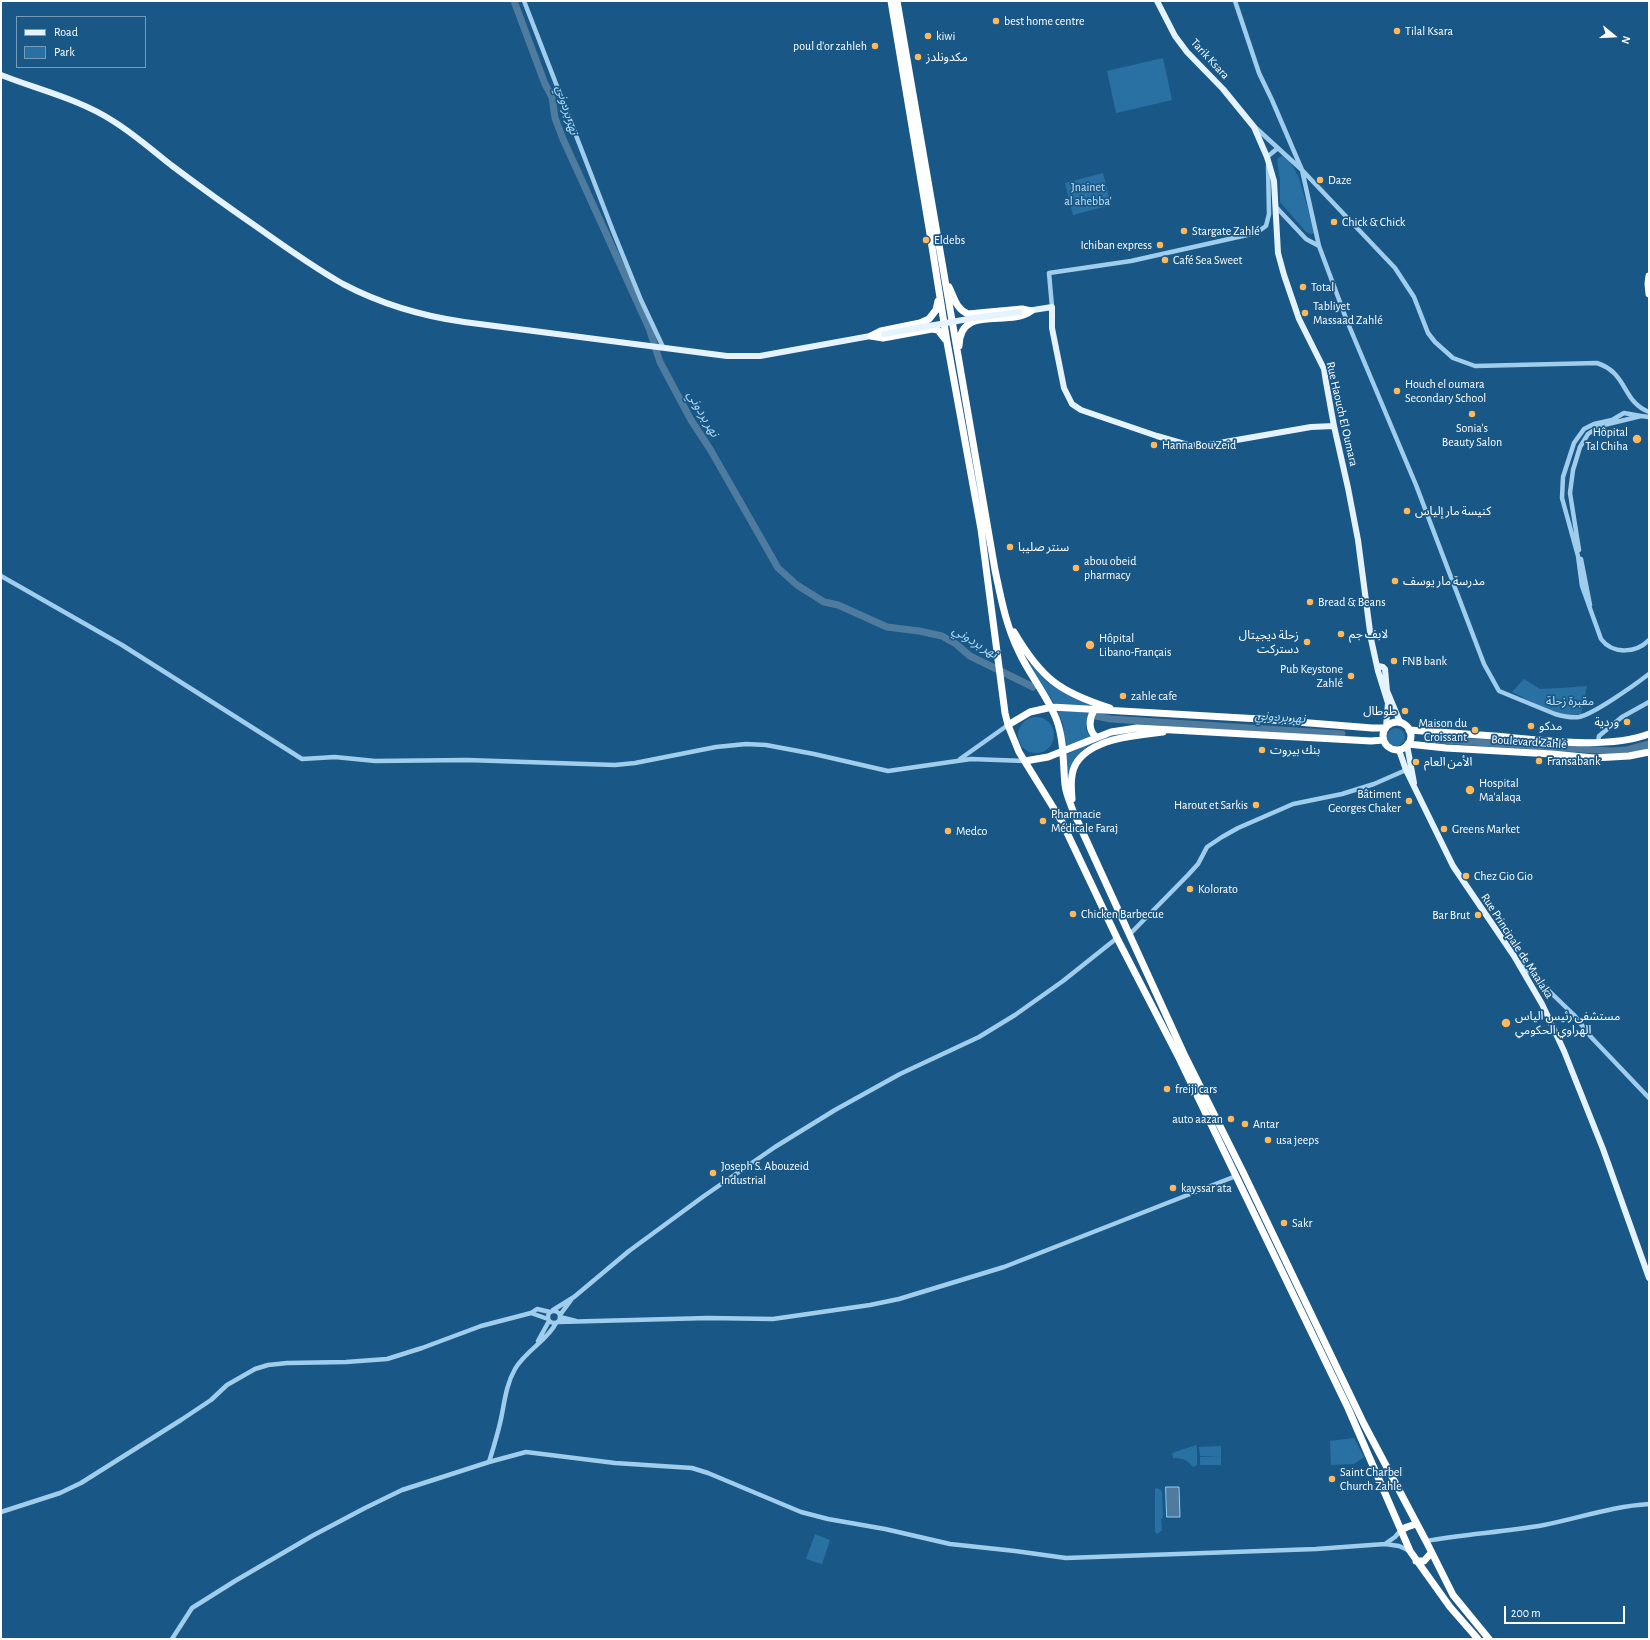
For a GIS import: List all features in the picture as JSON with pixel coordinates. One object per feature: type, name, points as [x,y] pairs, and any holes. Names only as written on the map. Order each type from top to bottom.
[{"type":"highway","points":[[891,1],[945,280],[995,570],[1007,622],[1020,654],[1052,708],[1058,723],[1063,751],[1066,790],[1076,818],[1184,1054],[1244,1174],[1364,1424],[1453,1595],[1489,1639]]},
{"type":"highway","points":[[897,1],[928,197],[939,295],[980,522],[1008,725],[1014,742],[1061,820],[1117,938],[1179,1058],[1348,1408],[1410,1551],[1450,1607],[1478,1639]]},
{"type":"highway","points":[[1649,276],[1649,294]]},
{"type":"highway","points":[[945,280],[957,305],[965,313],[971,314],[1022,309],[1031,311]]},
{"type":"highway","points":[[871,336],[882,331],[929,320],[936,310],[939,295]]},
{"type":"highway","points":[[959,360],[959,338],[968,324],[987,319],[1025,315],[1031,311]]},
{"type":"highway","points":[[871,336],[883,338],[936,329],[941,331],[947,342]]},
{"type":"highway","points":[[1007,622],[1038,667],[1056,684],[1086,700],[1113,710],[1124,711]]},
{"type":"highway","points":[[1008,725],[1030,712],[1052,708],[1260,719],[1385,728]]},
{"type":"highway","points":[[1094,710],[1091,717],[1090,726],[1092,733],[1096,737]]},
{"type":"highway","points":[[1400,722],[1413,730],[1410,745],[1399,750],[1389,748],[1383,740],[1385,728],[1390,723],[1400,722]]},
{"type":"highway","points":[[1025,761],[1042,759],[1096,737],[1128,728],[1371,741],[1383,740]]},
{"type":"highway","points":[[1371,741],[1374,735],[1372,728]]},
{"type":"highway","points":[[1076,818],[1072,799],[1072,776],[1077,762],[1086,752],[1098,745],[1116,739],[1180,730]]},
{"type":"highway","name":"Boulevard Zahlé","points":[[1413,730],[1554,741],[1598,742],[1617,742],[1649,734]]},
{"type":"highway","name":"Boulevard Zahlé","points":[[1410,745],[1594,758],[1629,756],[1649,752]]},
{"type":"highway","points":[[1112,927],[1123,921]]},
{"type":"highway","points":[[1124,951],[1135,945]]},
{"type":"highway","points":[[1401,1530],[1407,1526],[1416,1524]]},
{"type":"highway","points":[[1416,1561],[1424,1561],[1431,1553]]},
{"type":"main road","name":"Tarik Ksara","points":[[1157,1],[1175,36],[1187,52],[1223,89],[1254,127]]},
{"type":"main road","points":[[1,75],[87,106],[112,120],[145,143],[205,190],[300,257],[342,283],[371,297],[406,309],[446,319],[714,354],[744,356],[786,352],[974,318],[1052,307],[1052,328],[1064,388],[1072,404],[1081,410],[1188,445],[1208,445],[1311,427],[1334,426]]},
{"type":"main road","name":"Rue Haouch El Oumara","points":[[1254,127],[1267,157],[1274,181],[1278,253],[1284,275],[1299,319],[1324,369],[1334,426],[1358,540],[1371,639],[1378,671],[1388,703],[1385,728]]},
{"type":"main road","name":"Rue Haouch El Oumara","points":[[1378,666],[1383,666],[1385,669],[1387,691],[1400,722]]},
{"type":"main road","points":[[1388,710],[1391,716],[1396,713]]},
{"type":"main road","name":"Rue Principale de Maalaka","points":[[1410,745],[1415,789]]},
{"type":"main road","name":"Rue Principale de Maalaka","points":[[1399,750],[1406,770],[1453,866],[1514,956],[1542,1004],[1566,1057],[1603,1150],[1649,1278]]},
{"type":"street","points":[[524,1],[613,231],[660,347]]},
{"type":"street","points":[[1235,1],[1258,73],[1275,106],[1302,170],[1319,246],[1347,321],[1416,485],[1484,664],[1499,691],[1554,714],[1579,717],[1591,713],[1606,704],[1649,674]]},
{"type":"street","points":[[1254,127],[1302,170],[1395,268],[1414,297],[1428,333],[1452,358],[1475,366],[1597,364],[1604,366],[1615,373],[1621,380],[1633,401],[1642,409],[1649,412]]},
{"type":"street","points":[[1052,307],[1049,273],[1131,261],[1256,233],[1266,226],[1269,214],[1267,157],[1278,148]]},
{"type":"street","points":[[1276,207],[1306,239],[1319,246]]},
{"type":"street","points":[[1584,584],[1562,498],[1563,477],[1574,443],[1584,429],[1594,424],[1612,420],[1624,414],[1649,416]]},
{"type":"street","points":[[1641,416],[1604,425],[1588,434],[1580,447],[1573,470],[1570,493],[1585,590],[1601,639],[1604,643],[1614,649],[1622,650],[1634,650],[1649,640]]},
{"type":"street","points":[[1584,429],[1588,434]]},
{"type":"street","points":[[1574,443],[1580,447]]},
{"type":"street","points":[[1,576],[122,645],[302,759],[336,757],[375,761],[467,760],[615,765],[635,763],[716,747],[746,744],[814,754],[888,771],[959,760],[989,759],[1025,761]]},
{"type":"street","points":[[1598,742],[1599,736],[1622,717],[1649,702]]},
{"type":"street","points":[[959,760],[1008,725]]},
{"type":"street","points":[[1130,934],[1198,864],[1207,847],[1222,837],[1238,828],[1293,804],[1342,794],[1374,784],[1406,770]]},
{"type":"street","points":[[536,1344],[552,1311],[574,1297],[630,1251],[731,1177],[775,1147],[835,1110],[900,1074],[979,1037],[1015,1015],[1063,981],[1117,938]]},
{"type":"street","points":[[1514,956],[1574,1015],[1591,1037],[1649,1098]]},
{"type":"street","points":[[530,1313],[548,1320],[558,1319],[578,1321],[708,1318],[773,1319],[848,1309],[899,1299],[1004,1267],[1236,1176]]},
{"type":"street","points":[[489,1462],[500,1423],[509,1382],[516,1367],[536,1344],[552,1330],[574,1297]]},
{"type":"street","points":[[1,1512],[60,1493],[81,1483],[211,1400],[227,1385],[256,1369],[268,1365],[287,1363],[346,1362],[387,1359],[422,1348],[481,1326],[530,1313],[537,1309],[552,1311],[558,1319]]},
{"type":"street","points":[[172,1639],[192,1608],[312,1536],[365,1508],[402,1490],[489,1462],[532,1452],[615,1463],[692,1468],[708,1473],[801,1512],[828,1519],[885,1529],[950,1544],[1066,1558],[1310,1549],[1384,1544],[1399,1546],[1410,1551]]},
{"type":"street","points":[[1426,1541],[1492,1531],[1517,1529],[1557,1522],[1604,1511],[1649,1504]]},
{"type":"street","points":[[1384,1544],[1395,1537],[1401,1530]]},
{"type":"green space","points":[[1163,58],[1172,100],[1116,113],[1107,71]]},
{"type":"green space","points":[[1283,155],[1292,165],[1299,178],[1315,233],[1311,234],[1306,232],[1280,202],[1280,180],[1277,159]]},
{"type":"green space","name":"Jnainet al ahebba'","points":[[1103,173],[1111,205],[1073,215],[1065,183]]},
{"type":"green space","points":[[1020,652],[1047,682],[1094,707],[1054,703]]},
{"type":"green space","name":"مقبرة زحلة","points":[[1524,679],[1540,689],[1587,686],[1581,714],[1572,715],[1554,712],[1512,692]]},
{"type":"green space","points":[[1057,710],[1088,713],[1086,729],[1090,737],[1065,746],[1063,724]]},
{"type":"green space","points":[[1036,717],[1049,722],[1054,735],[1049,748],[1036,753],[1023,748],[1018,735],[1023,722]]},
{"type":"green space","points":[[1392,728],[1400,728],[1405,733],[1403,744],[1400,746],[1392,746],[1387,741],[1387,733]]},
{"type":"green space","points":[[1131,731],[1148,731],[1106,738],[1086,747],[1078,754],[1072,763],[1068,781],[1066,755],[1099,739]]},
{"type":"green space","points":[[1354,1438],[1364,1457],[1354,1464],[1331,1465],[1330,1441]]},
{"type":"green space","points":[[1196,1445],[1197,1465],[1193,1467],[1180,1458],[1173,1458],[1172,1453]]},
{"type":"green space","points":[[1221,1446],[1221,1456],[1200,1456],[1199,1447]]},
{"type":"green space","points":[[1221,1456],[1221,1465],[1200,1465],[1200,1457]]},
{"type":"green space","points":[[1157,1488],[1162,1491],[1163,1518],[1161,1519],[1162,1530],[1158,1534],[1155,1532],[1155,1489]]},
{"type":"green space","points":[[815,1534],[830,1540],[822,1564],[806,1559]]},
{"type":"shaded area","points":[[1166,1487],[1179,1487],[1180,1517],[1167,1517]]},
{"type":"waterway","name":"نهر بردوني","points":[[514,1],[545,84],[552,97],[555,118],[563,139],[649,328],[660,362],[691,420],[710,449],[778,568],[797,585],[824,602],[838,605],[887,627],[919,631],[942,636],[956,644],[970,656],[1033,687]]},
{"type":"waterway","name":"نهر بردوني","points":[[1096,716],[1111,719],[1342,734]]},
{"type":"waterway","name":"نهر بردوني","points":[[1427,739],[1612,751],[1627,750],[1649,744]]},
{"type":"place","name":"best home centre","points":[[996,21]]},
{"type":"place","name":"Tilal Ksara","points":[[1397,31]]},
{"type":"place","name":"kiwi","points":[[928,36]]},
{"type":"place","name":"poul d'or zahleh","points":[[875,46]]},
{"type":"place","name":"مكدونلدز","points":[[918,57]]},
{"type":"place","name":"Daze","points":[[1320,180]]},
{"type":"place","name":"Chick & Chick","points":[[1334,222]]},
{"type":"place","name":"Stargate Zahlé","points":[[1184,231]]},
{"type":"place","name":"Eldebs","points":[[926,240]]},
{"type":"place","name":"Ichiban express","points":[[1160,245]]},
{"type":"place","name":"Café Sea Sweet","points":[[1165,260]]},
{"type":"place","name":"Total","points":[[1303,287]]},
{"type":"place","name":"Tabliyet Massaad Zahlé","points":[[1305,313]]},
{"type":"place","name":"Houch el oumara Secondary School","points":[[1397,391]]},
{"type":"place","name":"Sonia's Beauty Salon","points":[[1472,414]]},
{"type":"place","name":"Hôpital Tal Chiha","points":[[1637,439]]},
{"type":"place","name":"Hanna Bou Zeid","points":[[1154,445]]},
{"type":"place","name":"كنيسة مار إلياس","points":[[1407,511]]},
{"type":"place","name":"سنتر صليبا","points":[[1010,547]]},
{"type":"place","name":"abou obeid pharmacy","points":[[1076,568]]},
{"type":"place","name":"مدرسة مار يوسف","points":[[1395,581]]},
{"type":"place","name":"Bread & Beans","points":[[1310,602]]},
{"type":"place","name":"لابف جم","points":[[1341,634]]},
{"type":"place","name":"زحلة ديجيتال دستركت","points":[[1307,642]]},
{"type":"place","name":"Hôpital Libano-Français","points":[[1090,645]]},
{"type":"place","name":"FNB bank","points":[[1394,661]]},
{"type":"place","name":"Pub Keystone Zahlé","points":[[1351,676]]},
{"type":"place","name":"zahle cafe","points":[[1123,696]]},
{"type":"place","name":"طوطال","points":[[1405,711]]},
{"type":"place","name":"وردية","points":[[1627,722]]},
{"type":"place","name":"مدكو","points":[[1531,726]]},
{"type":"place","name":"Maison du Croissant","points":[[1475,730]]},
{"type":"place","name":"بنك بيروت","points":[[1262,750]]},
{"type":"place","name":"Fransabank","points":[[1539,761]]},
{"type":"place","name":"الأمن العام","points":[[1416,762]]},
{"type":"place","name":"Hospital Ma'alaqa","points":[[1470,790]]},
{"type":"place","name":"Bâtiment Georges Chaker","points":[[1409,801]]},
{"type":"place","name":"Harout et Sarkis","points":[[1256,805]]},
{"type":"place","name":"Pharmacie Médicale Faraj","points":[[1043,821]]},
{"type":"place","name":"Greens Market","points":[[1444,829]]},
{"type":"place","name":"Medco","points":[[948,831]]},
{"type":"place","name":"Chez Gio Gio","points":[[1466,876]]},
{"type":"place","name":"Kolorato","points":[[1190,889]]},
{"type":"place","name":"Chicken Barbecue","points":[[1073,914]]},
{"type":"place","name":"Bar Brut","points":[[1478,915]]},
{"type":"place","name":"مستشفى رئيس الياس الهراوي الحكومي","points":[[1506,1023]]},
{"type":"place","name":"freiji cars","points":[[1167,1089]]},
{"type":"place","name":"auto aazan","points":[[1231,1119]]},
{"type":"place","name":"Antar","points":[[1245,1124]]},
{"type":"place","name":"usa jeeps","points":[[1268,1140]]},
{"type":"place","name":"Joseph S. Abouzeid Industrial","points":[[713,1173]]},
{"type":"place","name":"kayssar ata","points":[[1173,1188]]},
{"type":"place","name":"Sakr","points":[[1284,1223]]},
{"type":"place","name":"Saint Charbel Church Zahle","points":[[1332,1479]]}]
